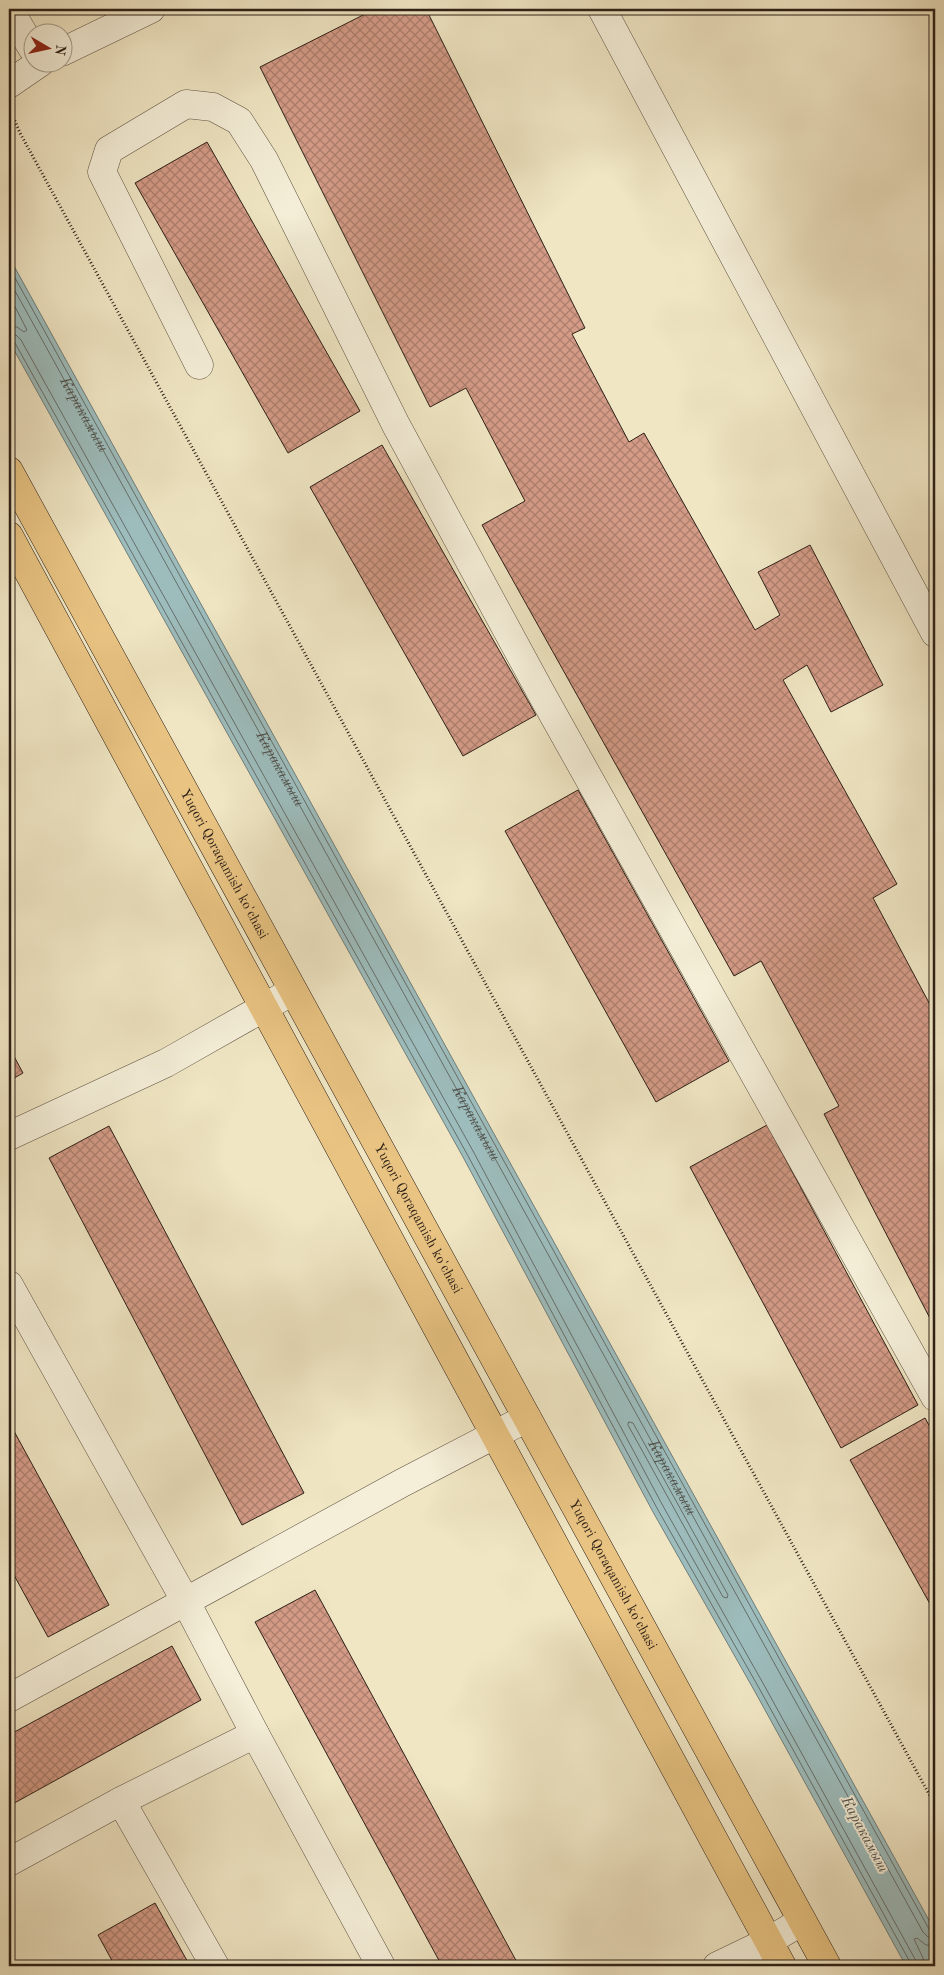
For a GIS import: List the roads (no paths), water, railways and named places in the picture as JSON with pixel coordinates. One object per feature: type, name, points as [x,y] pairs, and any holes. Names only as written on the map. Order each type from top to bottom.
[{"type":"main road","name":"Yuqori Qoraqamish ko'chasi","points":[[10,477],[827,1966]]},
{"type":"main road","points":[[9,536],[782,1966]]},
{"type":"lane","points":[[9,9],[22,31]]},
{"type":"lane","points":[[72,47],[151,9]]},
{"type":"lane","points":[[602,9],[935,633]]},
{"type":"lane","points":[[9,84],[26,72]]},
{"type":"lane","points":[[199,366],[102,172],[109,150],[186,104],[213,107],[239,121],[264,160],[396,424],[540,691],[779,1114],[935,1397]]},
{"type":"lane","points":[[9,1136],[166,1063],[293,991]]},
{"type":"lane","points":[[9,1285],[186,1602],[255,1734],[381,1966]]},
{"type":"lane","points":[[9,1698],[494,1434],[527,1418]]},
{"type":"lane","points":[[9,1862],[121,1801],[255,1734]]},
{"type":"lane","points":[[121,1801],[215,1966]]},
{"type":"lane","points":[[717,1966],[769,1941],[802,1920]]},
{"type":"water","name":"Каракамыш","points":[[9,257],[935,1931],[935,1966],[906,1966],[754,1690],[653,1512],[463,1157],[9,341]]}]
